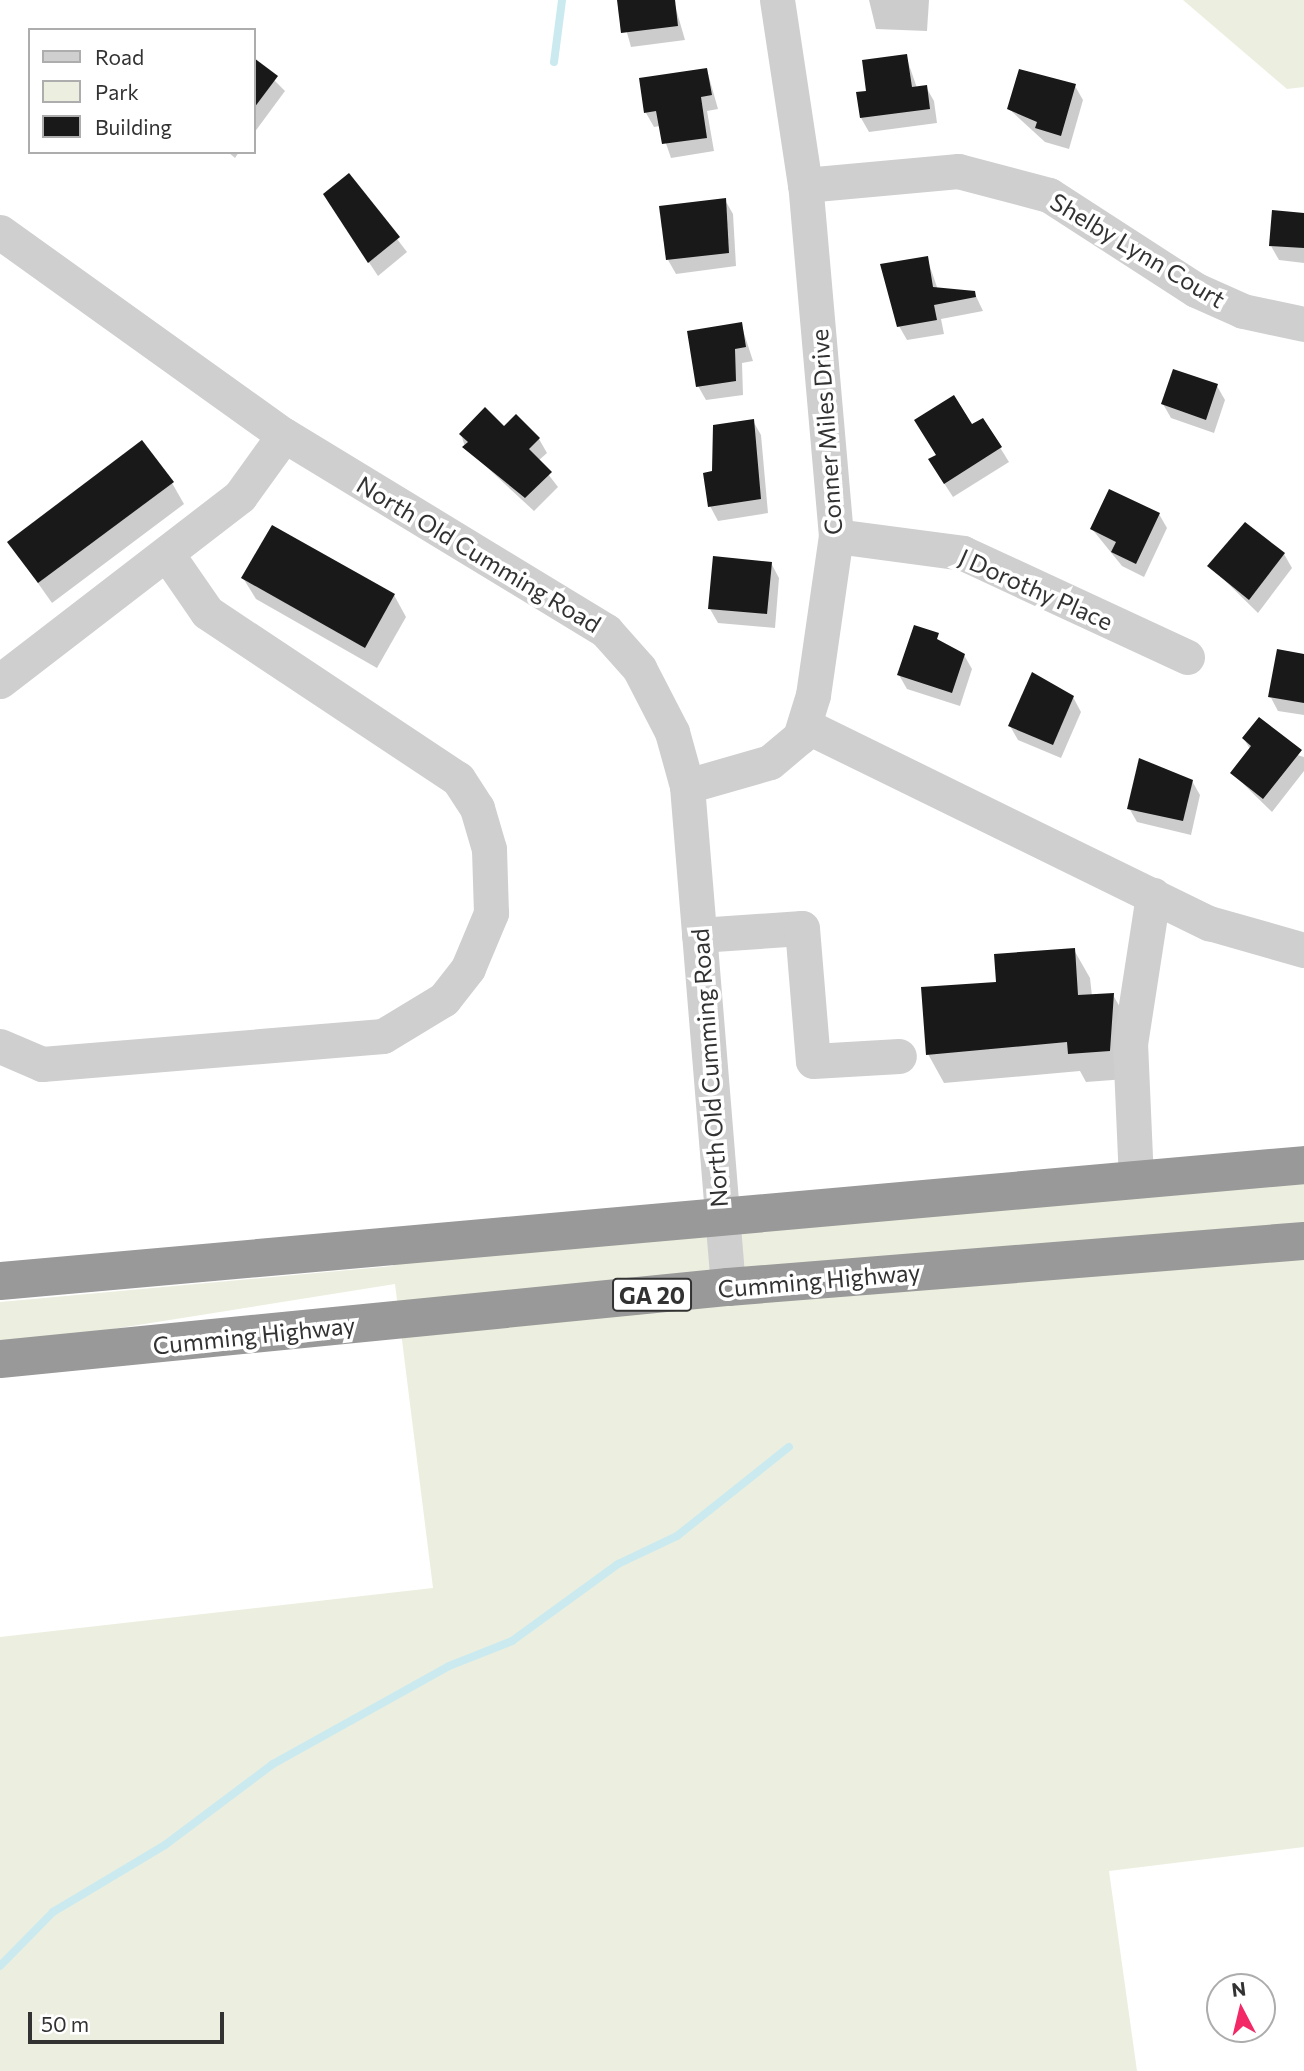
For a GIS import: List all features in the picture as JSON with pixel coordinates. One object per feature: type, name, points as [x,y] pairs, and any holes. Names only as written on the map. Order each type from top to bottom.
[{"type":"highway","points":[[0,1281],[1304,1165]]},
{"type":"highway","name":"Cumming Highway","points":[[0,1359],[728,1287],[1304,1241]]},
{"type":"street","name":"Conner Miles Drive","points":[[777,0],[805,185],[836,536],[806,726]]},
{"type":"street","name":"Shelby Lynn Court","points":[[805,185],[958,171],[1049,195],[1196,290],[1243,311],[1304,324]]},
{"type":"street","name":"North Old Cumming Road","points":[[0,233],[284,435],[606,631],[655,692],[687,786],[720,1217],[728,1287]]},
{"type":"street","points":[[0,681],[169,557],[240,496],[284,435]]},
{"type":"street","name":"J Dorothy Place","points":[[836,536],[963,553],[1187,657]]},
{"type":"street","points":[[0,1046],[42,1064],[383,1035],[444,999],[468,968],[491,913],[489,849],[477,808],[458,779],[207,612],[169,557]]},
{"type":"street","points":[[687,786],[770,761],[806,726],[1209,923],[1304,950]]},
{"type":"street","points":[[1136,1180],[1130,1044],[1153,895]]},
{"type":"street","points":[[699,935],[803,928],[813,1062],[899,1056]]},
{"type":"green space","points":[[1183,0],[1304,0],[1304,87],[1287,89]]},
{"type":"green space","points":[[1304,1157],[1304,1847],[1109,1871],[1137,2071],[0,2071],[0,1637],[433,1588],[395,1284],[0,1347],[0,1302],[393,1266],[389,1234]]},
{"type":"building","points":[[617,0],[675,0],[678,26],[621,33]]},
{"type":"building","points":[[907,54],[912,87],[927,85],[930,109],[860,118],[856,92],[866,91],[862,60]]},
{"type":"building","points":[[256,60],[278,76],[256,105]]},
{"type":"building","points":[[707,68],[712,95],[701,97],[707,138],[662,144],[656,111],[644,113],[639,78]]},
{"type":"building","points":[[1019,69],[1076,84],[1061,136],[1035,128],[1037,122],[1007,109]]},
{"type":"building","points":[[349,173],[400,237],[368,263],[323,194]]},
{"type":"building","points":[[726,198],[729,253],[666,260],[659,206]]},
{"type":"building","points":[[1272,210],[1304,213],[1304,248],[1269,246]]},
{"type":"building","points":[[928,256],[933,287],[975,291],[976,297],[934,305],[937,320],[897,327],[880,264]]},
{"type":"building","points":[[742,322],[746,347],[735,349],[736,381],[696,387],[687,331]]},
{"type":"building","points":[[1173,369],[1218,384],[1206,420],[1161,404]]},
{"type":"building","points":[[954,395],[972,424],[983,418],[1002,447],[944,484],[928,459],[936,455],[914,420]]},
{"type":"building","points":[[485,407],[504,426],[516,414],[540,438],[529,449],[552,472],[525,498],[462,447],[468,442],[459,434]]},
{"type":"building","points":[[754,419],[761,499],[708,507],[703,473],[712,471],[713,425]]},
{"type":"building","points":[[142,440],[174,482],[38,583],[7,542]]},
{"type":"building","points":[[1109,489],[1160,513],[1136,564],[1111,552],[1116,542],[1090,529]]},
{"type":"building","points":[[1245,522],[1285,553],[1249,600],[1207,566]]},
{"type":"building","points":[[272,525],[395,594],[365,648],[241,578]]},
{"type":"building","points":[[713,556],[772,562],[767,614],[708,609]]},
{"type":"building","points":[[914,625],[939,633],[937,639],[965,654],[952,693],[897,675]]},
{"type":"building","points":[[1277,649],[1304,654],[1304,703],[1268,697]]},
{"type":"building","points":[[1032,672],[1074,696],[1053,745],[1008,726]]},
{"type":"building","points":[[1259,717],[1302,750],[1263,799],[1230,773],[1251,746],[1242,738]]},
{"type":"building","points":[[1139,758],[1193,780],[1183,821],[1127,809]]},
{"type":"building","points":[[1075,948],[1078,995],[1114,993],[1110,1051],[1068,1054],[1067,1042],[926,1055],[921,987],[996,982],[994,954]]},
{"type":"waterway","points":[[554,62],[562,0]]},
{"type":"waterway","points":[[0,1966],[53,1912],[165,1845],[273,1764],[449,1666],[512,1641],[618,1564],[677,1536],[789,1447]]}]
